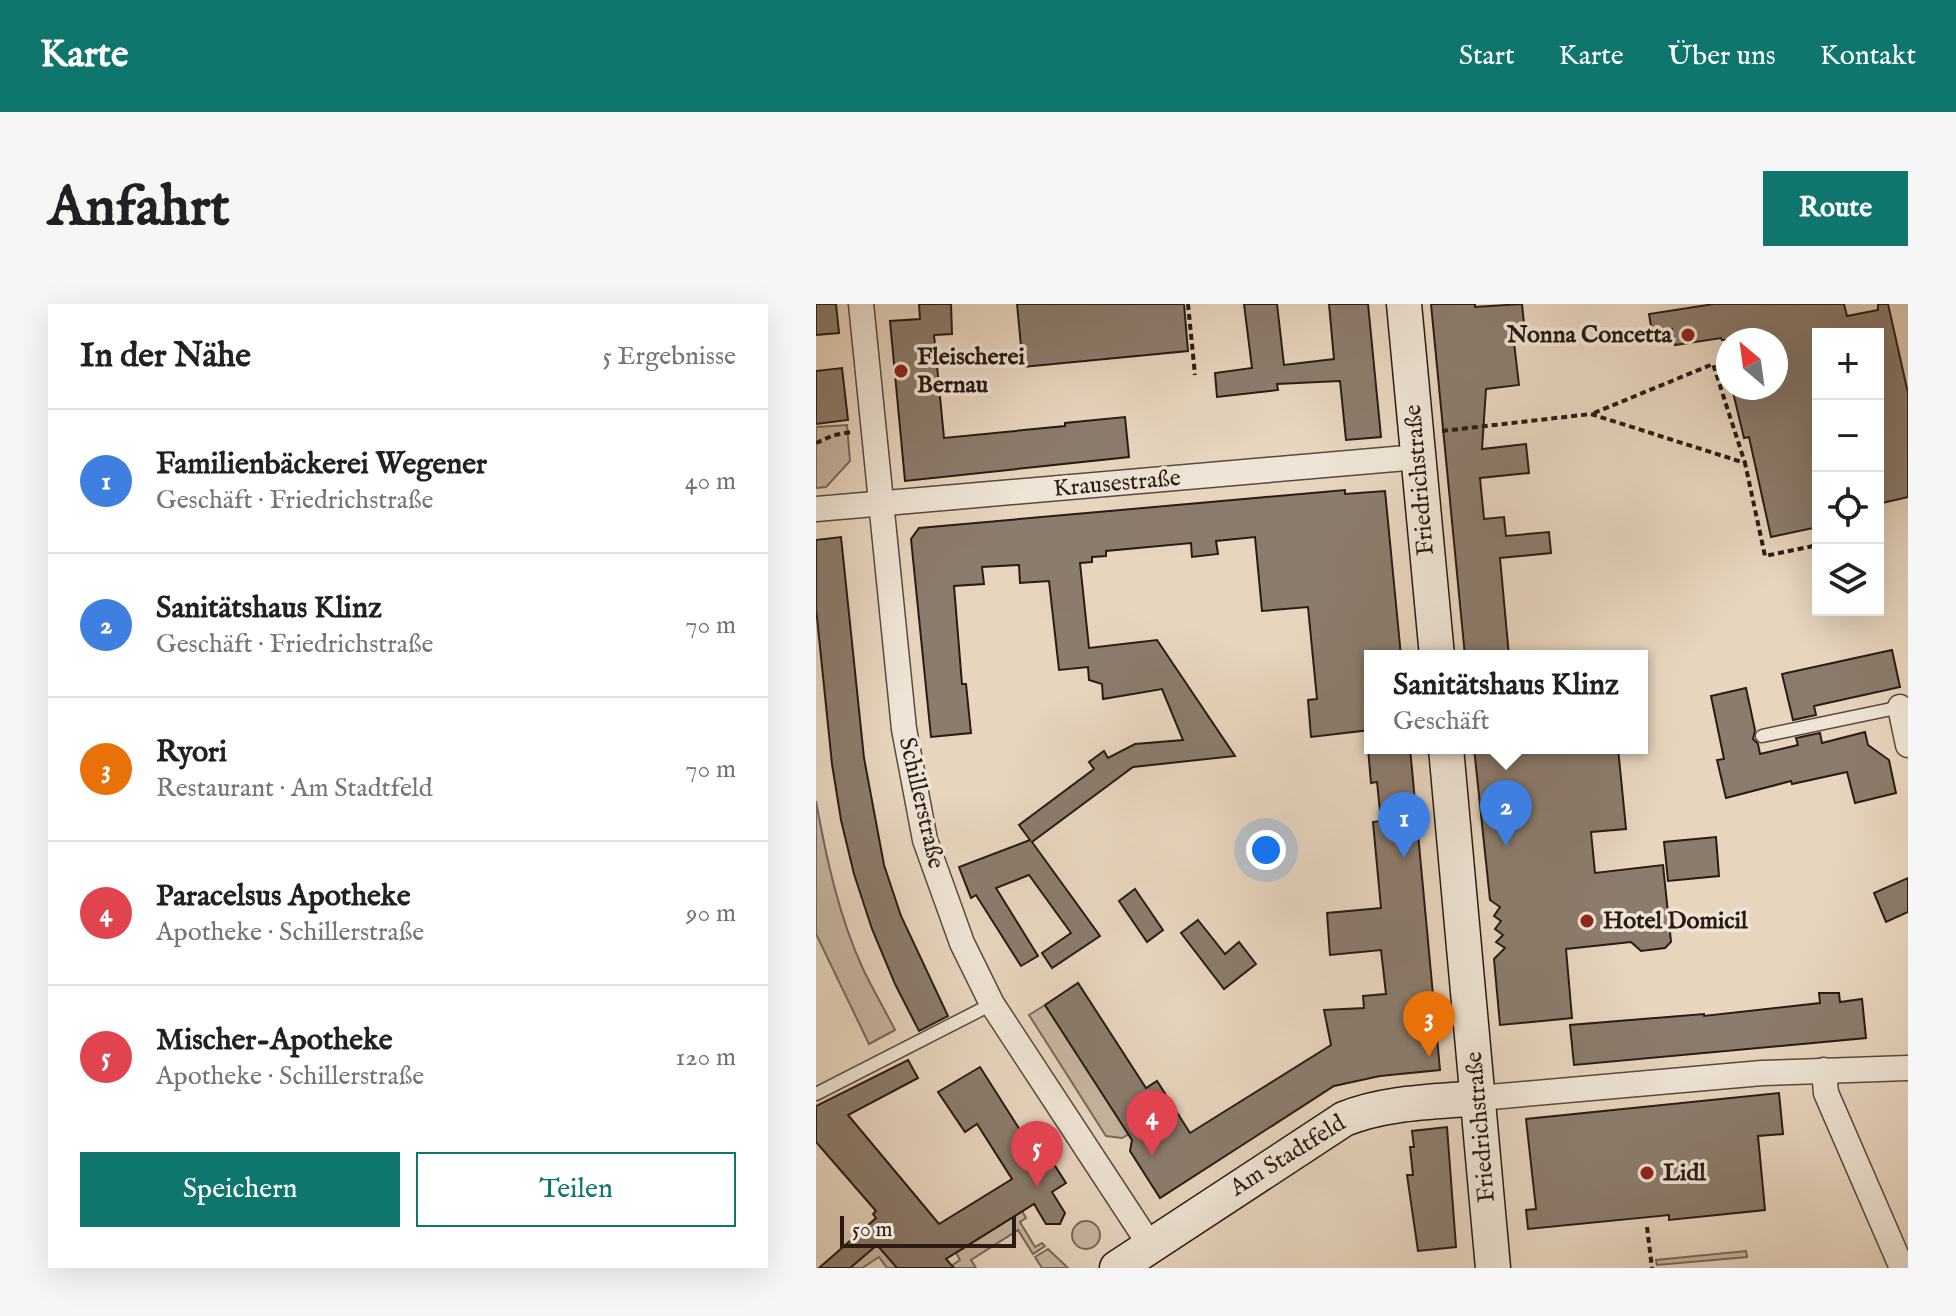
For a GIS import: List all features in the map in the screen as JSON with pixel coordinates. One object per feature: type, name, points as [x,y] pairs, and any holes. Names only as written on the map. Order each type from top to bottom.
[{"type":"street","name":"Schillerstraße","points":[[861,304],[904,729],[925,840],[958,931],[992,1004],[1150,1245]]},
{"type":"street","name":"Friedrichstraße","points":[[1404,304],[1436,650]]},
{"type":"street","name":"Krausestraße","points":[[816,509],[882,505],[1417,445]]},
{"type":"street","points":[[1904,706],[1908,745]]},
{"type":"street","name":"Friedrichstraße","points":[[1447,754],[1493,1268]]},
{"type":"street","points":[[1479,1098],[1824,1070],[1908,1068]]},
{"type":"street","points":[[1824,1070],[1826,1093],[1902,1268]]},
{"type":"street","name":"Am Stadtfeld","points":[[1117,1268],[1344,1119],[1364,1111],[1393,1106],[1479,1098]]},
{"type":"lane","points":[[1762,736],[1904,706]]},
{"type":"lane","points":[[816,1094],[992,1004]]},
{"type":"path","points":[[1188,304],[1195,375]]},
{"type":"path","points":[[1417,445],[1591,414],[1713,364],[1745,463],[1765,556],[1812,546]]},
{"type":"path","points":[[1591,414],[1745,463]]},
{"type":"path","points":[[816,443],[848,433]]},
{"type":"path","points":[[1647,1227],[1652,1268]]},
{"type":"shaded area","points":[[847,425],[850,461],[826,487],[816,488],[816,427]]},
{"type":"shaded area","points":[[816,801],[829,865],[847,929],[863,969],[895,1030],[869,1044],[816,934]]},
{"type":"shaded area","points":[[1045,1005],[1129,1134],[1122,1138],[1106,1136],[1029,1015]]},
{"type":"shaded area","points":[[1022,1211],[1026,1218],[1020,1222],[1035,1247],[1042,1243],[1045,1246],[1033,1254],[1018,1230],[971,1260],[976,1268],[948,1268],[960,1260],[956,1253]]},
{"type":"shaded area","points":[[1086,1221],[1096,1225],[1100,1235],[1096,1245],[1086,1249],[1076,1245],[1072,1235],[1076,1225]]},
{"type":"shaded area","points":[[878,1244],[897,1268],[887,1268],[879,1257],[862,1268],[850,1268]]},
{"type":"shaded area","points":[[1048,1249],[1068,1268],[1042,1268],[1035,1257]]},
{"type":"shaded area","points":[[1746,1251],[1747,1257],[1657,1265],[1656,1260]]},
{"type":"building","points":[[816,304],[836,304],[839,333],[816,335]]},
{"type":"building","points":[[919,304],[951,304],[952,334],[934,335],[944,438],[1125,417],[1129,457],[905,481],[890,321],[920,319]]},
{"type":"building","points":[[1017,304],[1184,304],[1188,351],[1023,367]]},
{"type":"building","points":[[1244,304],[1277,304],[1284,365],[1334,359],[1329,304],[1368,304],[1381,437],[1346,440],[1340,381],[1277,384],[1278,390],[1217,397],[1215,373],[1252,368]]},
{"type":"building","points":[[1431,304],[1475,304],[1475,307],[1522,304],[1524,324],[1512,326],[1519,385],[1486,389],[1482,449],[1526,444],[1529,473],[1480,478],[1484,519],[1504,517],[1506,536],[1549,532],[1551,553],[1500,558],[1508,650],[1464,650]]},
{"type":"building","points":[[1714,304],[1844,304],[1847,316],[1878,310],[1878,304],[1888,304],[1908,393],[1908,497],[1884,503],[1884,328],[1812,328],[1812,528],[1771,537],[1749,437],[1744,438],[1735,400],[1788,400],[1788,328],[1716,328],[1716,339],[1675,345],[1672,329],[1652,332],[1649,314]]},
{"type":"building","points":[[842,368],[848,420],[816,424],[816,371]]},
{"type":"building","points":[[1345,490],[1345,494],[1385,491],[1400,650],[1364,650],[1364,731],[1311,737],[1308,700],[1317,699],[1308,607],[1262,611],[1255,537],[1216,541],[1218,554],[1192,557],[1191,543],[1106,551],[1106,556],[1092,557],[1092,562],[1080,563],[1089,648],[1157,640],[1235,756],[1133,767],[1032,842],[1100,936],[1052,968],[1042,953],[1071,933],[1029,875],[996,888],[1038,956],[1021,966],[976,895],[971,898],[959,867],[1030,840],[1019,825],[1094,769],[1089,762],[1104,751],[1108,758],[1135,744],[1183,740],[1162,689],[1103,699],[1102,684],[1089,680],[1088,667],[1059,670],[1049,581],[1020,583],[1019,565],[982,567],[984,584],[954,586],[962,684],[966,684],[971,733],[931,737],[911,539],[919,528]]},
{"type":"building","points":[[841,537],[864,758],[884,865],[901,916],[948,1016],[919,1031],[872,929],[854,874],[832,764],[816,608],[816,540]]},
{"type":"building","points":[[1892,650],[1900,687],[1814,706],[1816,715],[1793,720],[1782,674]]},
{"type":"building","points":[[1746,688],[1755,730],[1753,739],[1758,744],[1760,754],[1798,745],[1796,738],[1820,733],[1822,743],[1865,732],[1868,745],[1889,760],[1896,793],[1855,803],[1847,772],[1792,784],[1791,781],[1726,798],[1717,760],[1724,759],[1711,696]]},
{"type":"building","points":[[1369,754],[1411,754],[1440,1070],[1380,1076],[1334,1086],[1160,1198],[1130,1151],[1132,1140],[1045,1005],[1078,983],[1146,1088],[1157,1081],[1190,1133],[1331,1045],[1324,1010],[1364,1008],[1363,996],[1386,994],[1381,950],[1330,955],[1327,913],[1381,908],[1373,822],[1381,821],[1377,782],[1371,783]]},
{"type":"building","points":[[1475,754],[1619,754],[1626,829],[1591,832],[1595,873],[1663,865],[1671,942],[1665,948],[1641,951],[1631,942],[1566,949],[1572,1018],[1500,1025],[1494,959],[1505,948],[1496,942],[1503,935],[1495,929],[1501,921],[1494,916],[1500,907],[1490,900]]},
{"type":"building","points":[[1716,837],[1719,876],[1668,881],[1664,842]]},
{"type":"building","points":[[1908,878],[1908,912],[1886,922],[1874,893]]},
{"type":"building","points":[[1135,889],[1163,930],[1147,942],[1119,901]]},
{"type":"building","points":[[1198,920],[1225,954],[1239,942],[1256,964],[1224,989],[1181,933]]},
{"type":"building","points":[[1819,993],[1839,993],[1840,1002],[1862,999],[1866,1038],[1574,1065],[1570,1025],[1704,1016],[1820,1003]]},
{"type":"building","points":[[908,1060],[918,1078],[848,1115],[939,1224],[1012,1179],[977,1124],[965,1132],[938,1092],[980,1067],[1039,1160],[1048,1155],[1066,1183],[1052,1192],[1065,1213],[1060,1224],[1046,1224],[1034,1204],[946,1259],[954,1268],[897,1268],[877,1245],[850,1268],[819,1268],[876,1218],[873,1214],[876,1211],[816,1142],[816,1106]]},
{"type":"building","name":"Lidl","points":[[1779,1093],[1783,1134],[1758,1136],[1765,1210],[1669,1220],[1669,1215],[1528,1229],[1526,1210],[1536,1209],[1526,1119]]},
{"type":"building","points":[[1447,1127],[1456,1247],[1418,1251],[1407,1175],[1413,1175],[1412,1131]]},
{"type":"place","name":"Nonna Concetta","points":[[1688,335]]},
{"type":"place","name":"Fleischerei Bernau","points":[[901,371]]},
{"type":"place","name":"Sanitätshaus Klinz","points":[[1506,846]]},
{"type":"place","name":"Familienbäckerei Wegener","points":[[1404,858]]},
{"type":"place","name":"Hotel Domicil","points":[[1587,921]]},
{"type":"place","name":"Ryori","points":[[1429,1057]]},
{"type":"place","name":"Paracelsus Apotheke","points":[[1152,1156]]},
{"type":"place","name":"Lidl","points":[[1647,1173]]},
{"type":"place","name":"Mischer-Apotheke","points":[[1037,1187]]}]
